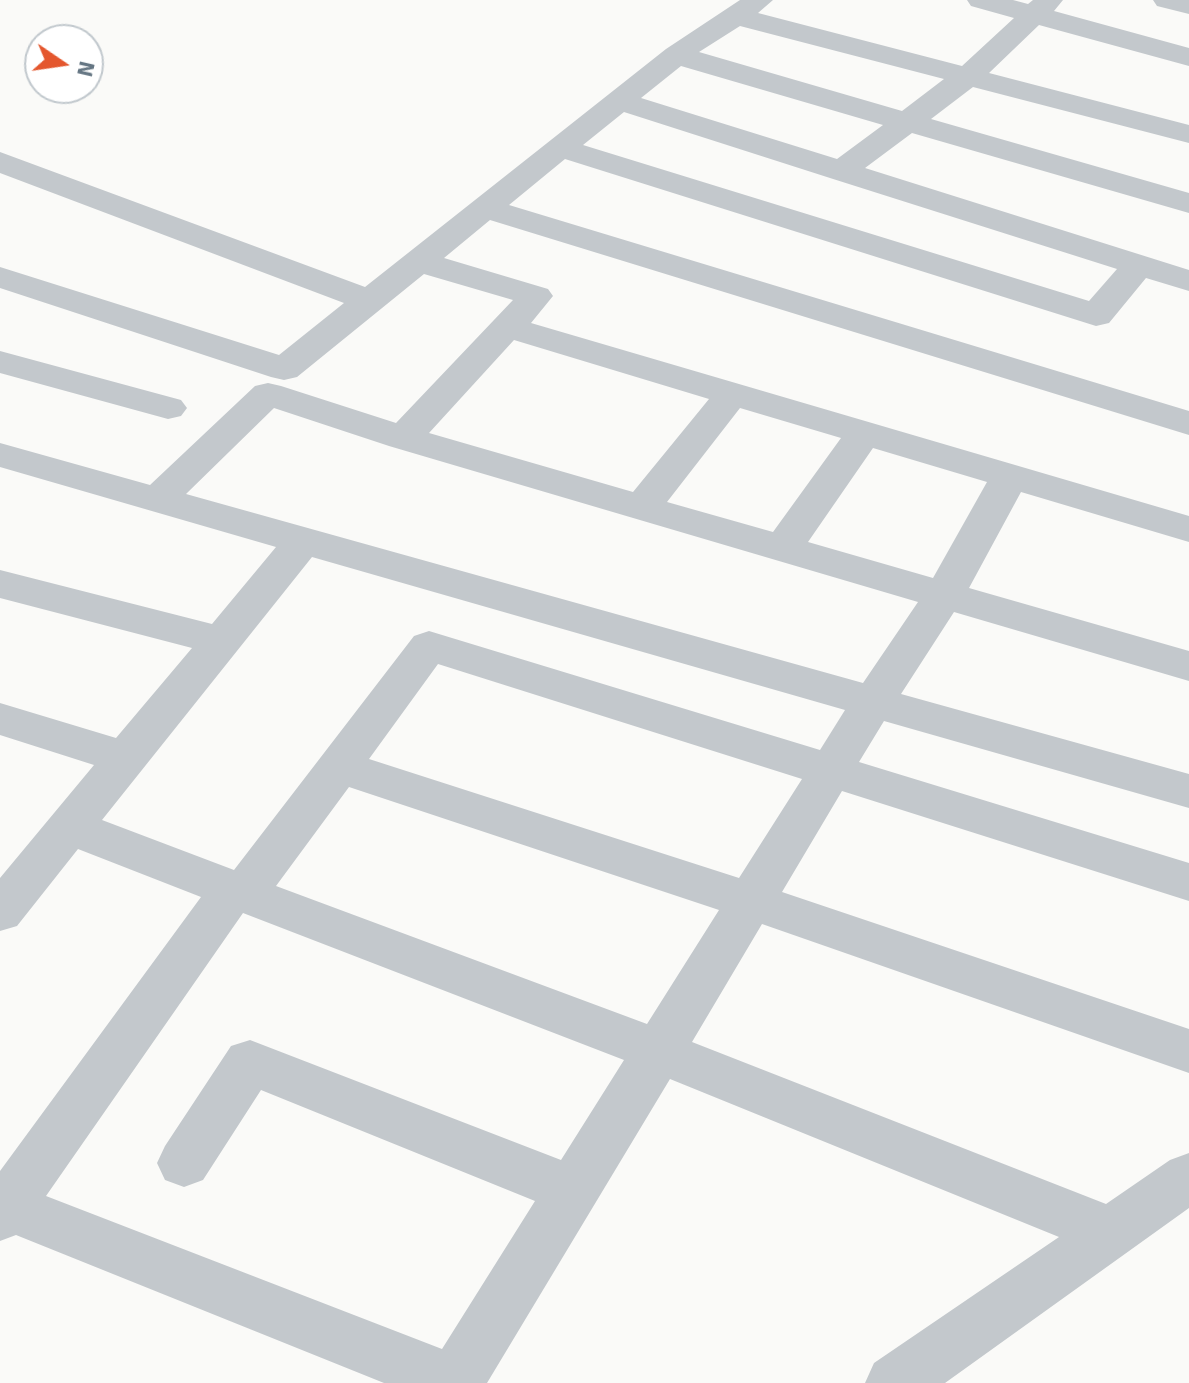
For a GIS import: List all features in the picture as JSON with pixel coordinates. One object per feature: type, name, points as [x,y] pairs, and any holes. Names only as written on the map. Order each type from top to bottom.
[{"type":"street","points":[[981,0],[1042,7],[1189,57]]},
{"type":"street","points":[[1167,0],[1189,6]]},
{"type":"street","points":[[841,171],[968,76],[1042,7]]},
{"type":"street","points":[[0,277],[284,369],[676,55],[748,8],[968,76],[1189,134]]},
{"type":"street","points":[[676,55],[1189,203]]},
{"type":"street","points":[[620,101],[1189,281]]},
{"type":"street","points":[[561,148],[1096,315],[1139,265]]},
{"type":"street","points":[[0,162],[370,301]]},
{"type":"street","points":[[487,209],[1189,423]]},
{"type":"street","points":[[403,438],[536,296],[421,262]]},
{"type":"street","points":[[507,327],[1189,529]]},
{"type":"street","points":[[0,362],[168,408]]},
{"type":"street","points":[[158,499],[268,394],[403,438],[1189,666]]},
{"type":"street","points":[[642,507],[732,394]]},
{"type":"street","points":[[783,548],[864,433]]},
{"type":"street","points":[[0,455],[1189,791]]},
{"type":"street","points":[[1010,476],[944,595],[829,772],[455,1383],[2,1209],[238,891],[339,766],[429,646],[829,772],[1189,882]]},
{"type":"street","points":[[9,888],[70,827],[304,540]]},
{"type":"street","points":[[0,584],[221,641]]},
{"type":"street","points":[[0,719],[126,758]]},
{"type":"street","points":[[339,766],[751,901],[1189,1051]]},
{"type":"street","points":[[70,827],[658,1051],[1112,1232]]},
{"type":"street","points":[[184,1163],[250,1062],[572,1190]]},
{"type":"street","points":[[895,1383],[1189,1177]]}]
